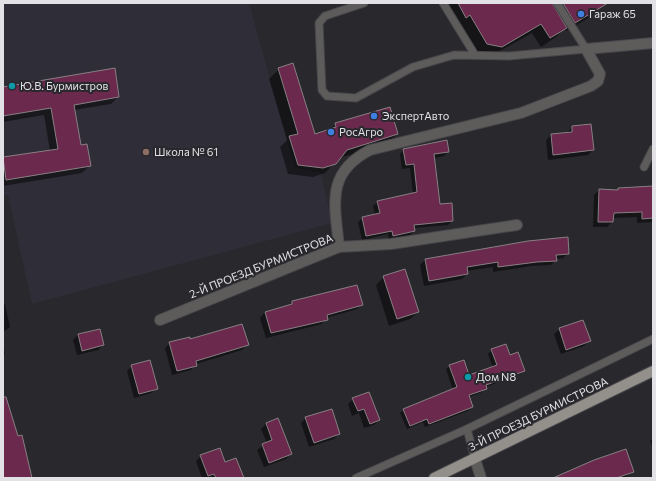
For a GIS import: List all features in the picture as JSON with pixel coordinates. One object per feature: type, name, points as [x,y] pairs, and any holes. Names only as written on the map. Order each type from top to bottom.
[{"type":"main road","name":"3-Й ПРОЕЗД БУРМИСТРОВА","points":[[434,478],[653,371]]},
{"type":"street","points":[[339,247],[335,198],[336,188],[341,175],[354,160],[370,150],[521,113],[591,86],[598,81],[600,74],[586,49],[653,43]]},
{"type":"street","name":"2-Й ПРОЕЗД БУРМИСТРОВА","points":[[160,320],[339,247],[391,244],[517,226]]},
{"type":"street","points":[[475,459],[480,478]]},
{"type":"lane","points":[[364,3],[325,16],[319,23],[322,90],[327,96],[356,98],[419,65],[454,55],[509,56],[586,49],[557,3]]},
{"type":"lane","points":[[443,3],[475,55]]},
{"type":"lane","points":[[644,167],[653,149]]},
{"type":"lane","points":[[356,478],[467,429],[653,338]]},
{"type":"lane","points":[[467,429],[475,459]]},
{"type":"shaded area","name":"Школа № 61","points":[[3,3],[249,3],[295,168],[321,173],[332,223],[32,304],[8,195],[3,195]]},
{"type":"building","points":[[458,3],[552,3],[567,28],[550,38],[541,24],[502,47],[487,44],[470,15],[466,18]]},
{"type":"building","name":"Гараж 65","points":[[563,3],[608,3],[575,23]]},
{"type":"building","points":[[293,63],[315,134],[336,127],[335,123],[390,107],[398,134],[347,150],[336,164],[323,168],[298,165],[289,136],[298,134],[278,68]]},
{"type":"building","points":[[115,68],[119,97],[74,105],[81,145],[87,144],[91,166],[6,180],[3,157],[58,149],[51,108],[3,116],[3,87]]},
{"type":"building","points":[[591,124],[594,150],[553,155],[551,134],[572,132],[572,126]]},
{"type":"building","points":[[447,140],[449,152],[434,154],[440,204],[452,203],[453,221],[414,225],[415,231],[393,236],[392,231],[366,236],[362,217],[380,213],[377,201],[417,192],[414,164],[406,165],[403,149]]},
{"type":"building","points":[[653,186],[653,218],[642,219],[642,212],[614,213],[613,222],[598,222],[599,189],[618,190],[618,188]]},
{"type":"building","points":[[568,237],[569,254],[556,255],[557,261],[498,267],[498,262],[467,267],[468,274],[429,281],[425,259],[528,241]]},
{"type":"building","points":[[405,269],[419,312],[397,319],[383,276]]},
{"type":"building","points":[[357,285],[363,305],[327,315],[328,320],[271,333],[265,312],[292,304],[292,301]]},
{"type":"building","points":[[583,320],[591,341],[566,350],[559,328]]},
{"type":"building","points":[[242,324],[249,345],[196,361],[197,366],[177,371],[169,342],[190,337],[190,339]]},
{"type":"building","points":[[100,329],[104,345],[82,351],[78,334]]},
{"type":"building","points":[[506,344],[510,355],[518,352],[525,371],[486,385],[487,389],[469,395],[473,407],[429,424],[427,419],[410,426],[403,409],[457,387],[449,365],[464,360],[469,375],[497,365],[491,349]]},
{"type":"building","points":[[150,360],[158,389],[139,394],[131,365]]},
{"type":"building","points":[[369,392],[380,420],[370,424],[364,409],[358,411],[352,398]]},
{"type":"building","points":[[3,397],[6,397],[18,436],[22,435],[32,478],[3,478]]},
{"type":"building","points":[[332,409],[340,434],[314,443],[305,417]]},
{"type":"building","points":[[278,418],[292,454],[269,463],[262,444],[272,440],[266,423]]},
{"type":"building","points":[[220,448],[225,462],[236,458],[244,478],[216,478],[214,474],[208,476],[200,455]]},
{"type":"building","points":[[626,449],[634,472],[616,478],[553,478],[594,460]]},
{"type":"place","name":"Гараж 65","points":[[581,14]]},
{"type":"place","name":"Ю.В. Бурмистров","points":[[12,86]]},
{"type":"place","name":"ЭкспертАвто","points":[[374,116]]},
{"type":"place","name":"РосАгро","points":[[331,132]]},
{"type":"place","name":"Школа № 61","points":[[146,152]]},
{"type":"place","name":"Дом N8","points":[[468,377]]}]
